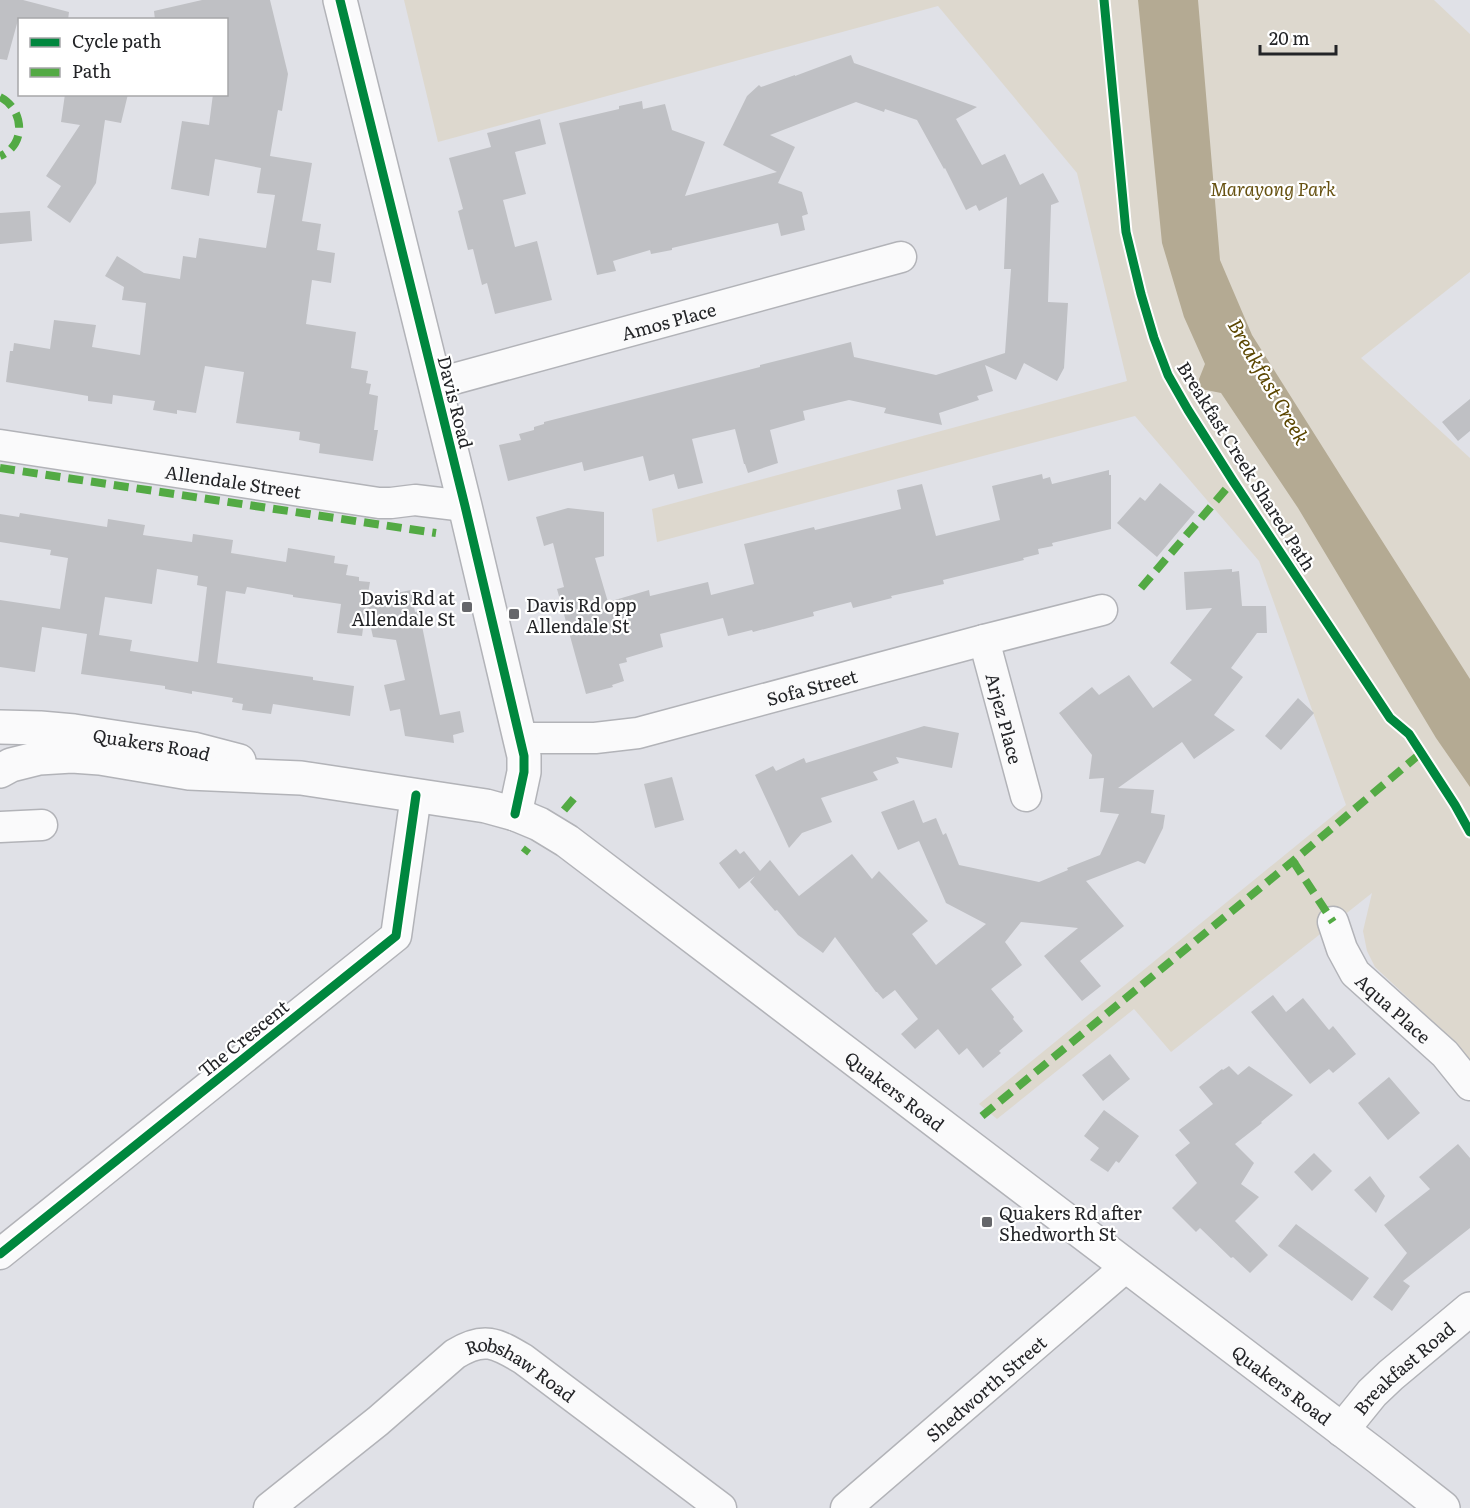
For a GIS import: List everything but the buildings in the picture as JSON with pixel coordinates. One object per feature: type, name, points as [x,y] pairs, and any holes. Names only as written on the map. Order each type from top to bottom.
[{"type":"main road","name":"Davis Road","points":[[340,0],[524,756],[524,772],[515,814]]},
{"type":"main road","name":"Quakers Road","points":[[0,727],[74,731],[193,749],[301,778]]},
{"type":"main road","name":"Quakers Road","points":[[0,771],[11,765],[39,758],[72,756],[100,758],[189,773],[301,778],[416,795],[486,806],[539,824],[567,841],[1443,1508]]},
{"type":"main road","name":"Breakfast Road","points":[[1341,1430],[1391,1375],[1470,1309]]},
{"type":"street","name":"Amos Place","points":[[435,384],[901,257]]},
{"type":"street","name":"Allendale Street","points":[[0,445],[379,503],[415,500],[465,506]]},
{"type":"street","name":"Sofa Street","points":[[520,738],[595,738],[638,733],[1102,610]]},
{"type":"street","name":"Arjez Place","points":[[984,640],[1026,795]]},
{"type":"street","name":"The Crescent","points":[[0,1254],[396,936],[416,795]]},
{"type":"street","points":[[0,827],[42,825]]},
{"type":"street","name":"Aqua Place","points":[[1333,922],[1342,949],[1355,973],[1445,1054],[1470,1085]]},
{"type":"street","name":"Shedworth Street","points":[[846,1508],[1127,1266]]},
{"type":"street","name":"Robshaw Road","points":[[269,1508],[378,1421],[455,1354],[469,1345],[487,1342],[506,1348],[524,1359],[721,1508]]},
{"type":"green space","name":"Marayong Park","points":[[404,0],[1434,0],[1470,34],[1470,272],[1361,358],[1470,458],[1470,1060],[1456,1043],[1375,967],[1367,951],[1363,931],[1372,893],[1171,1052],[1134,1009],[997,1119],[979,1104],[1346,805],[1259,561],[1135,416],[657,542],[652,509],[1127,381],[1077,173],[938,6],[438,142]]},
{"type":"water","name":"Breakfast Creek","points":[[1138,0],[1198,0],[1220,260],[1252,335],[1470,679],[1470,787],[1436,738],[1298,508],[1221,393],[1201,389],[1199,379],[1205,364],[1184,317],[1162,243]]},
{"type":"marked path","points":[[0,97],[14,110],[19,127],[15,144],[0,156]]},
{"type":"marked path","points":[[0,468],[436,533]]},
{"type":"marked path","points":[[1141,588],[1233,481]]},
{"type":"marked path","points":[[982,1116],[1421,753]]},
{"type":"marked path","points":[[564,810],[575,797]]},
{"type":"marked path","points":[[524,853],[528,848]]},
{"type":"marked path","points":[[1293,861],[1333,922]]},
{"type":"cycle path","points":[[340,0],[524,756],[524,772],[515,814]]},
{"type":"cycle path","name":"Breakfast Creek Shared Path","points":[[1104,0],[1126,232],[1141,294],[1168,375],[1233,481],[1390,718],[1409,734],[1470,832]]},
{"type":"cycle path","points":[[0,1254],[396,936],[416,795]]},
{"type":"place","name":"Davis Rd at Allendale St","points":[[467,607]]},
{"type":"place","name":"Davis Rd opp Allendale St","points":[[514,614]]},
{"type":"place","name":"Quakers Rd after Shedworth St","points":[[987,1222]]}]
